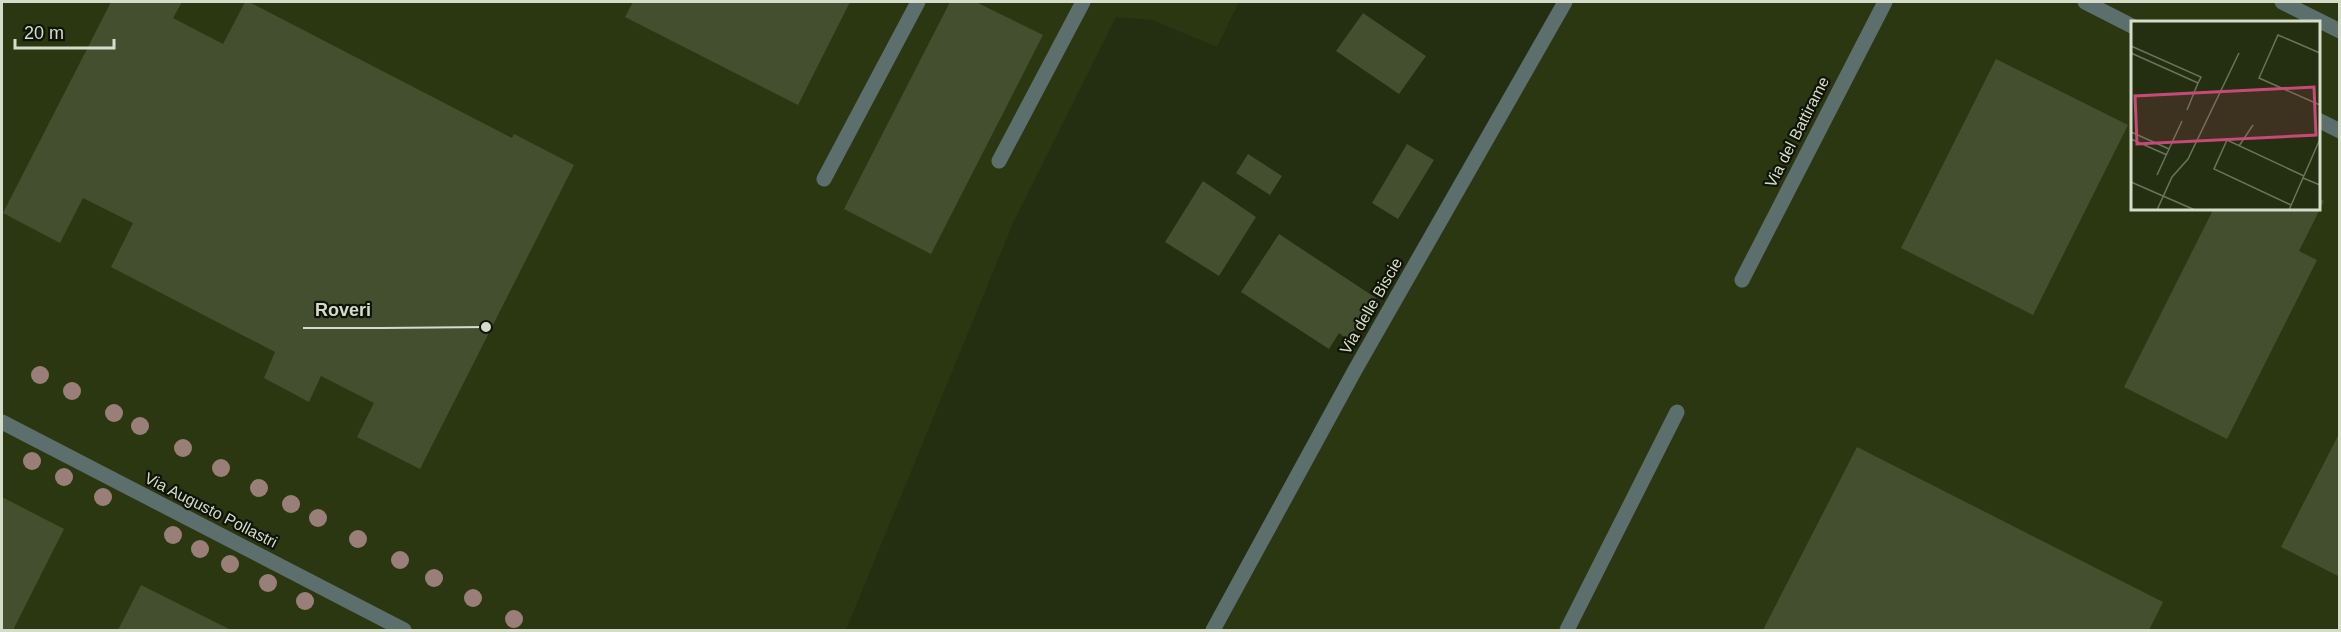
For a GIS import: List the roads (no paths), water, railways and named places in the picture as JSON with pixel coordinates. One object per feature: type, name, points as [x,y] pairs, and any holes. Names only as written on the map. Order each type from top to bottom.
[{"type":"street","points":[[824,179],[918,2]]},
{"type":"street","points":[[999,161],[1083,2]]},
{"type":"street","name":"Via delle Biscie","points":[[1213,630],[1355,369],[1565,2]]},
{"type":"street","name":"Via del Battirame","points":[[1742,280],[1885,2]]},
{"type":"street","points":[[2085,2],[2131,25]]},
{"type":"street","points":[[2282,2],[2340,31]]},
{"type":"street","points":[[2320,121],[2340,131]]},
{"type":"street","points":[[1568,630],[1677,412]]},
{"type":"street","name":"Via Augusto Pollastri","points":[[2,422],[404,630]]},
{"type":"place","name":"Roveri","points":[[486,327]]}]
